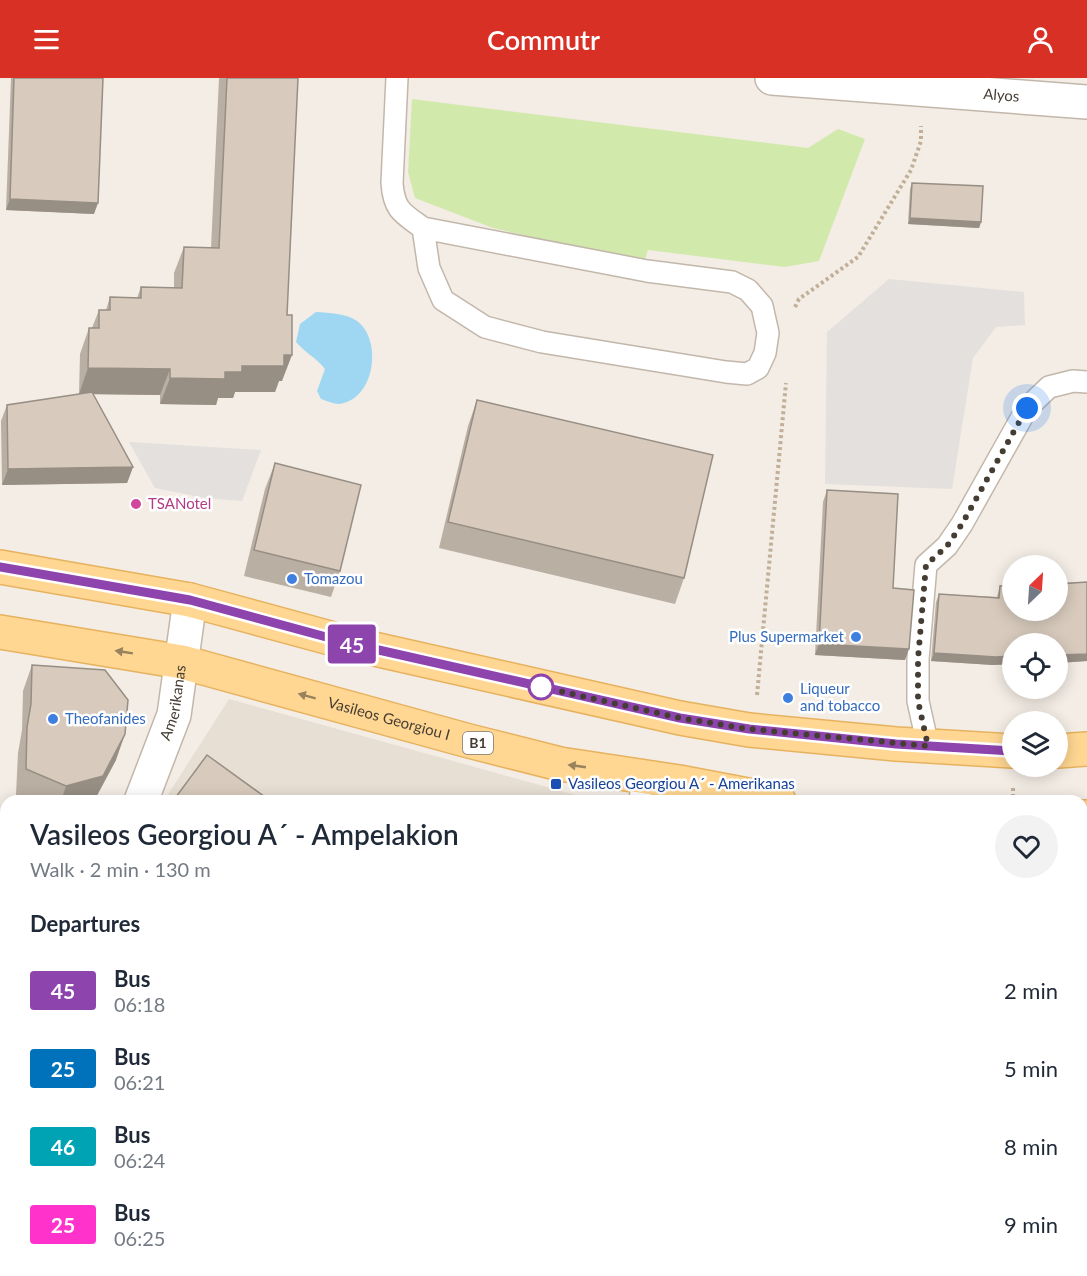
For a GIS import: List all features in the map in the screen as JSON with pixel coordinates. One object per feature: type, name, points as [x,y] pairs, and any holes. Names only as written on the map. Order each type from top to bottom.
[{"type":"main road","points":[[0,567],[190,600],[352,644],[680,718],[749,729],[928,746],[1002,764]]},
{"type":"main road","name":"Vasileos Georgiou I","points":[[0,632],[182,662],[560,764],[641,789],[710,795]]},
{"type":"main road","points":[[1068,750],[1087,749]]},
{"type":"street","name":"Alyos","points":[[772,78],[923,83],[1087,102]]},
{"type":"street","name":"Amerikanas","points":[[143,795],[174,715],[190,600]]},
{"type":"lane","points":[[397,78],[392,183],[393,199],[400,212],[423,228],[647,271],[732,282],[748,290],[762,306],[768,333],[765,353],[758,368],[747,374],[542,342],[485,327],[443,300],[429,268],[423,228]]},
{"type":"lane","points":[[928,746],[918,701],[918,659],[926,565],[947,546],[962,524],[1027,408],[1049,387],[1073,381],[1087,382]]},
{"type":"path","points":[[792,312],[799,299],[858,257],[911,170],[921,141],[923,83]]},
{"type":"path","points":[[756,699],[786,382]]},
{"type":"path","points":[[1013,777],[1013,795]]},
{"type":"shaded area","points":[[889,279],[1024,292],[1025,325],[996,327],[973,358],[952,489],[825,484],[827,332]]},
{"type":"shaded area","points":[[129,442],[261,450],[242,501],[205,498],[155,488]]},
{"type":"shaded area","points":[[229,699],[576,795],[168,795]]},
{"type":"green space","points":[[412,99],[808,148],[838,129],[865,139],[819,261],[785,267],[648,250],[644,262],[493,228],[415,198],[408,172]]},
{"type":"water","points":[[316,312],[352,318],[365,330],[370,341],[372,355],[367,381],[361,392],[351,400],[339,404],[321,399],[317,391],[325,369],[296,342],[300,324]]},
{"type":"building","points":[[14,78],[103,78],[98,203],[10,199]]},
{"type":"building","points":[[227,78],[298,78],[287,315],[292,315],[292,355],[284,355],[284,366],[242,366],[242,372],[225,372],[225,379],[170,378],[170,369],[88,368],[89,328],[99,328],[99,310],[110,310],[110,297],[141,298],[141,287],[182,288],[184,247],[219,248]]},
{"type":"building","points":[[912,183],[983,186],[981,222],[910,218]]},
{"type":"building","points":[[92,392],[133,467],[8,469],[7,405]]},
{"type":"building","points":[[477,400],[713,455],[684,578],[448,522]]},
{"type":"building","points":[[275,463],[361,485],[340,571],[254,550]]},
{"type":"building","points":[[827,490],[898,494],[893,588],[914,590],[909,649],[819,644]]},
{"type":"building","points":[[1087,582],[1087,654],[1068,655],[1068,633],[1002,633],[1002,657],[934,653],[939,594],[999,598],[1000,586],[1002,586],[1002,621],[1068,621],[1068,583]]},
{"type":"building","points":[[32,665],[105,670],[128,700],[125,734],[103,776],[66,786],[26,769]]},
{"type":"building","points":[[207,755],[262,795],[177,795]]},
{"type":"bus line","name":"45","points":[[0,567],[190,600],[352,644],[680,718],[749,729],[896,744],[1002,750]]},
{"type":"place","name":"TSANotel","points":[[136,504]]},
{"type":"place","name":"Tomazou","points":[[292,579]]},
{"type":"place","name":"Plus Supermarket","points":[[856,637]]},
{"type":"place","name":"Liqueur and tobacco","points":[[788,698]]},
{"type":"place","name":"Theofanides","points":[[53,719]]},
{"type":"place","name":"Vasileos Georgiou A´ - Amerikanas","points":[[556,784]]},
{"type":"route","points":[[541,687],[680,718],[749,729],[928,746],[918,701],[918,659],[926,565],[947,546],[962,524],[1027,408]]}]
